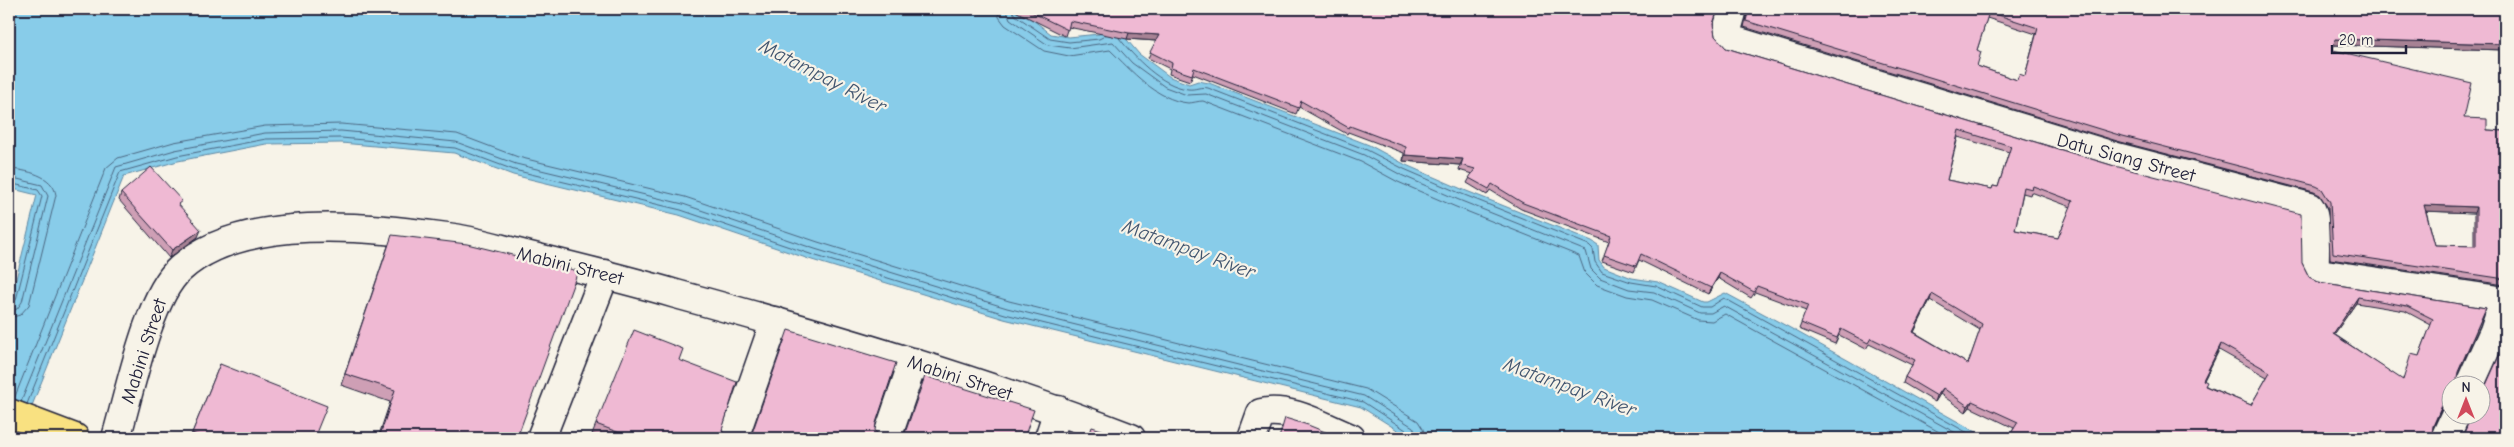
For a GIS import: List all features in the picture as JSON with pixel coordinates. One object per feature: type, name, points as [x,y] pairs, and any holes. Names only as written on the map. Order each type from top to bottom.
[{"type":"main road","points":[[9,413],[75,438]]},
{"type":"street","name":"Datu Siang Street","points":[[1733,9],[1726,34],[1729,39],[2113,156],[2310,207],[2313,210],[2315,268],[2319,273],[2505,301]]},
{"type":"street","name":"Mabini Street","points":[[116,438],[150,318],[164,288],[178,270],[200,254],[221,244],[255,234],[283,230],[352,228],[450,237],[605,274],[914,362],[1058,410],[1130,438]]},
{"type":"street","points":[[541,438],[605,274]]},
{"type":"street","points":[[2475,374],[2505,301]]},
{"type":"street","points":[[734,438],[775,321]]},
{"type":"street","points":[[887,438],[914,362]]},
{"type":"street","points":[[1049,438],[1058,410]]},
{"type":"street","points":[[1252,438],[1261,413],[1272,410],[1288,413],[1351,438]]},
{"type":"street","points":[[2445,438],[2451,424]]},
{"type":"water","name":"Matampay River","points":[[9,9],[1012,9],[1028,16],[1051,34],[1069,37],[1099,34],[1104,31],[1122,34],[1139,54],[1170,77],[1189,84],[1198,81],[1209,83],[1369,145],[1406,165],[1464,190],[1592,241],[1598,245],[1599,260],[1604,267],[1632,278],[1658,282],[1703,302],[1707,302],[1725,293],[1987,438],[1410,438],[1361,407],[1004,319],[812,260],[679,215],[513,175],[454,153],[341,143],[266,144],[178,161],[124,176],[19,438],[9,438],[9,307],[37,195],[9,188]]},
{"type":"building","points":[[1025,9],[1718,9],[1713,24],[1715,36],[1726,48],[2111,165],[2301,214],[2302,263],[2309,277],[2318,282],[2486,308],[2458,374],[2442,374],[2442,406],[2433,426],[2433,438],[2016,438],[2010,435],[2018,422],[1972,401],[1968,406],[1943,388],[1937,396],[1905,377],[1915,360],[1871,338],[1868,343],[1841,329],[1837,338],[1801,323],[1808,305],[1757,286],[1754,292],[1720,273],[1711,288],[1641,254],[1636,266],[1604,255],[1611,236],[1523,203],[1492,184],[1489,189],[1469,178],[1475,169],[1461,165],[1463,159],[1405,155],[1406,147],[1350,126],[1349,128],[1301,101],[1299,108],[1194,68],[1192,75],[1171,68],[1172,63],[1150,52],[1159,35],[1129,33],[1070,21],[1068,30]],"holes":[[[1959,130],[2011,146],[1998,187],[1993,186],[1992,189],[1947,180]],[[2033,186],[2073,201],[2058,238],[2015,230],[2024,187],[2032,189]],[[1932,294],[1982,324],[1968,364],[1913,332]],[[2358,297],[2407,306],[2433,319],[2419,356],[2411,354],[2403,380],[2333,334]],[[2221,344],[2270,372],[2251,405],[2205,386],[2207,382],[2203,380]]]},
{"type":"building","points":[[1749,9],[2505,9],[2505,44],[2335,39],[2333,50],[2472,83],[2464,118],[2487,119],[2487,130],[2505,131],[2505,279],[2333,253],[2330,202],[2322,189],[2316,186],[2119,135],[1746,21]],"holes":[[[1989,12],[2038,28],[2025,76],[2019,74],[2017,80],[1977,66],[1981,52],[1977,50]],[[2424,205],[2476,207],[2476,246],[2435,245]]]},
{"type":"building","points":[[151,167],[182,201],[178,204],[201,230],[172,250],[121,193]]},
{"type":"building","points":[[392,235],[467,244],[578,271],[517,438],[379,438],[395,390],[345,374]]},
{"type":"building","points":[[634,330],[683,349],[679,360],[737,382],[722,430],[726,438],[633,438],[596,424]]},
{"type":"building","points":[[788,330],[896,363],[876,423],[875,430],[879,438],[749,438]]},
{"type":"building","points":[[2505,343],[2505,438],[2462,438],[2468,424],[2492,424],[2491,374]]},
{"type":"building","points":[[220,364],[327,406],[314,438],[206,438],[192,433]]},
{"type":"building","points":[[925,376],[1034,410],[1024,438],[902,438]]},
{"type":"building","points":[[1285,418],[1308,425],[1340,438],[1279,438]]},
{"type":"building","points":[[1092,427],[1128,438],[1088,438]]}]
